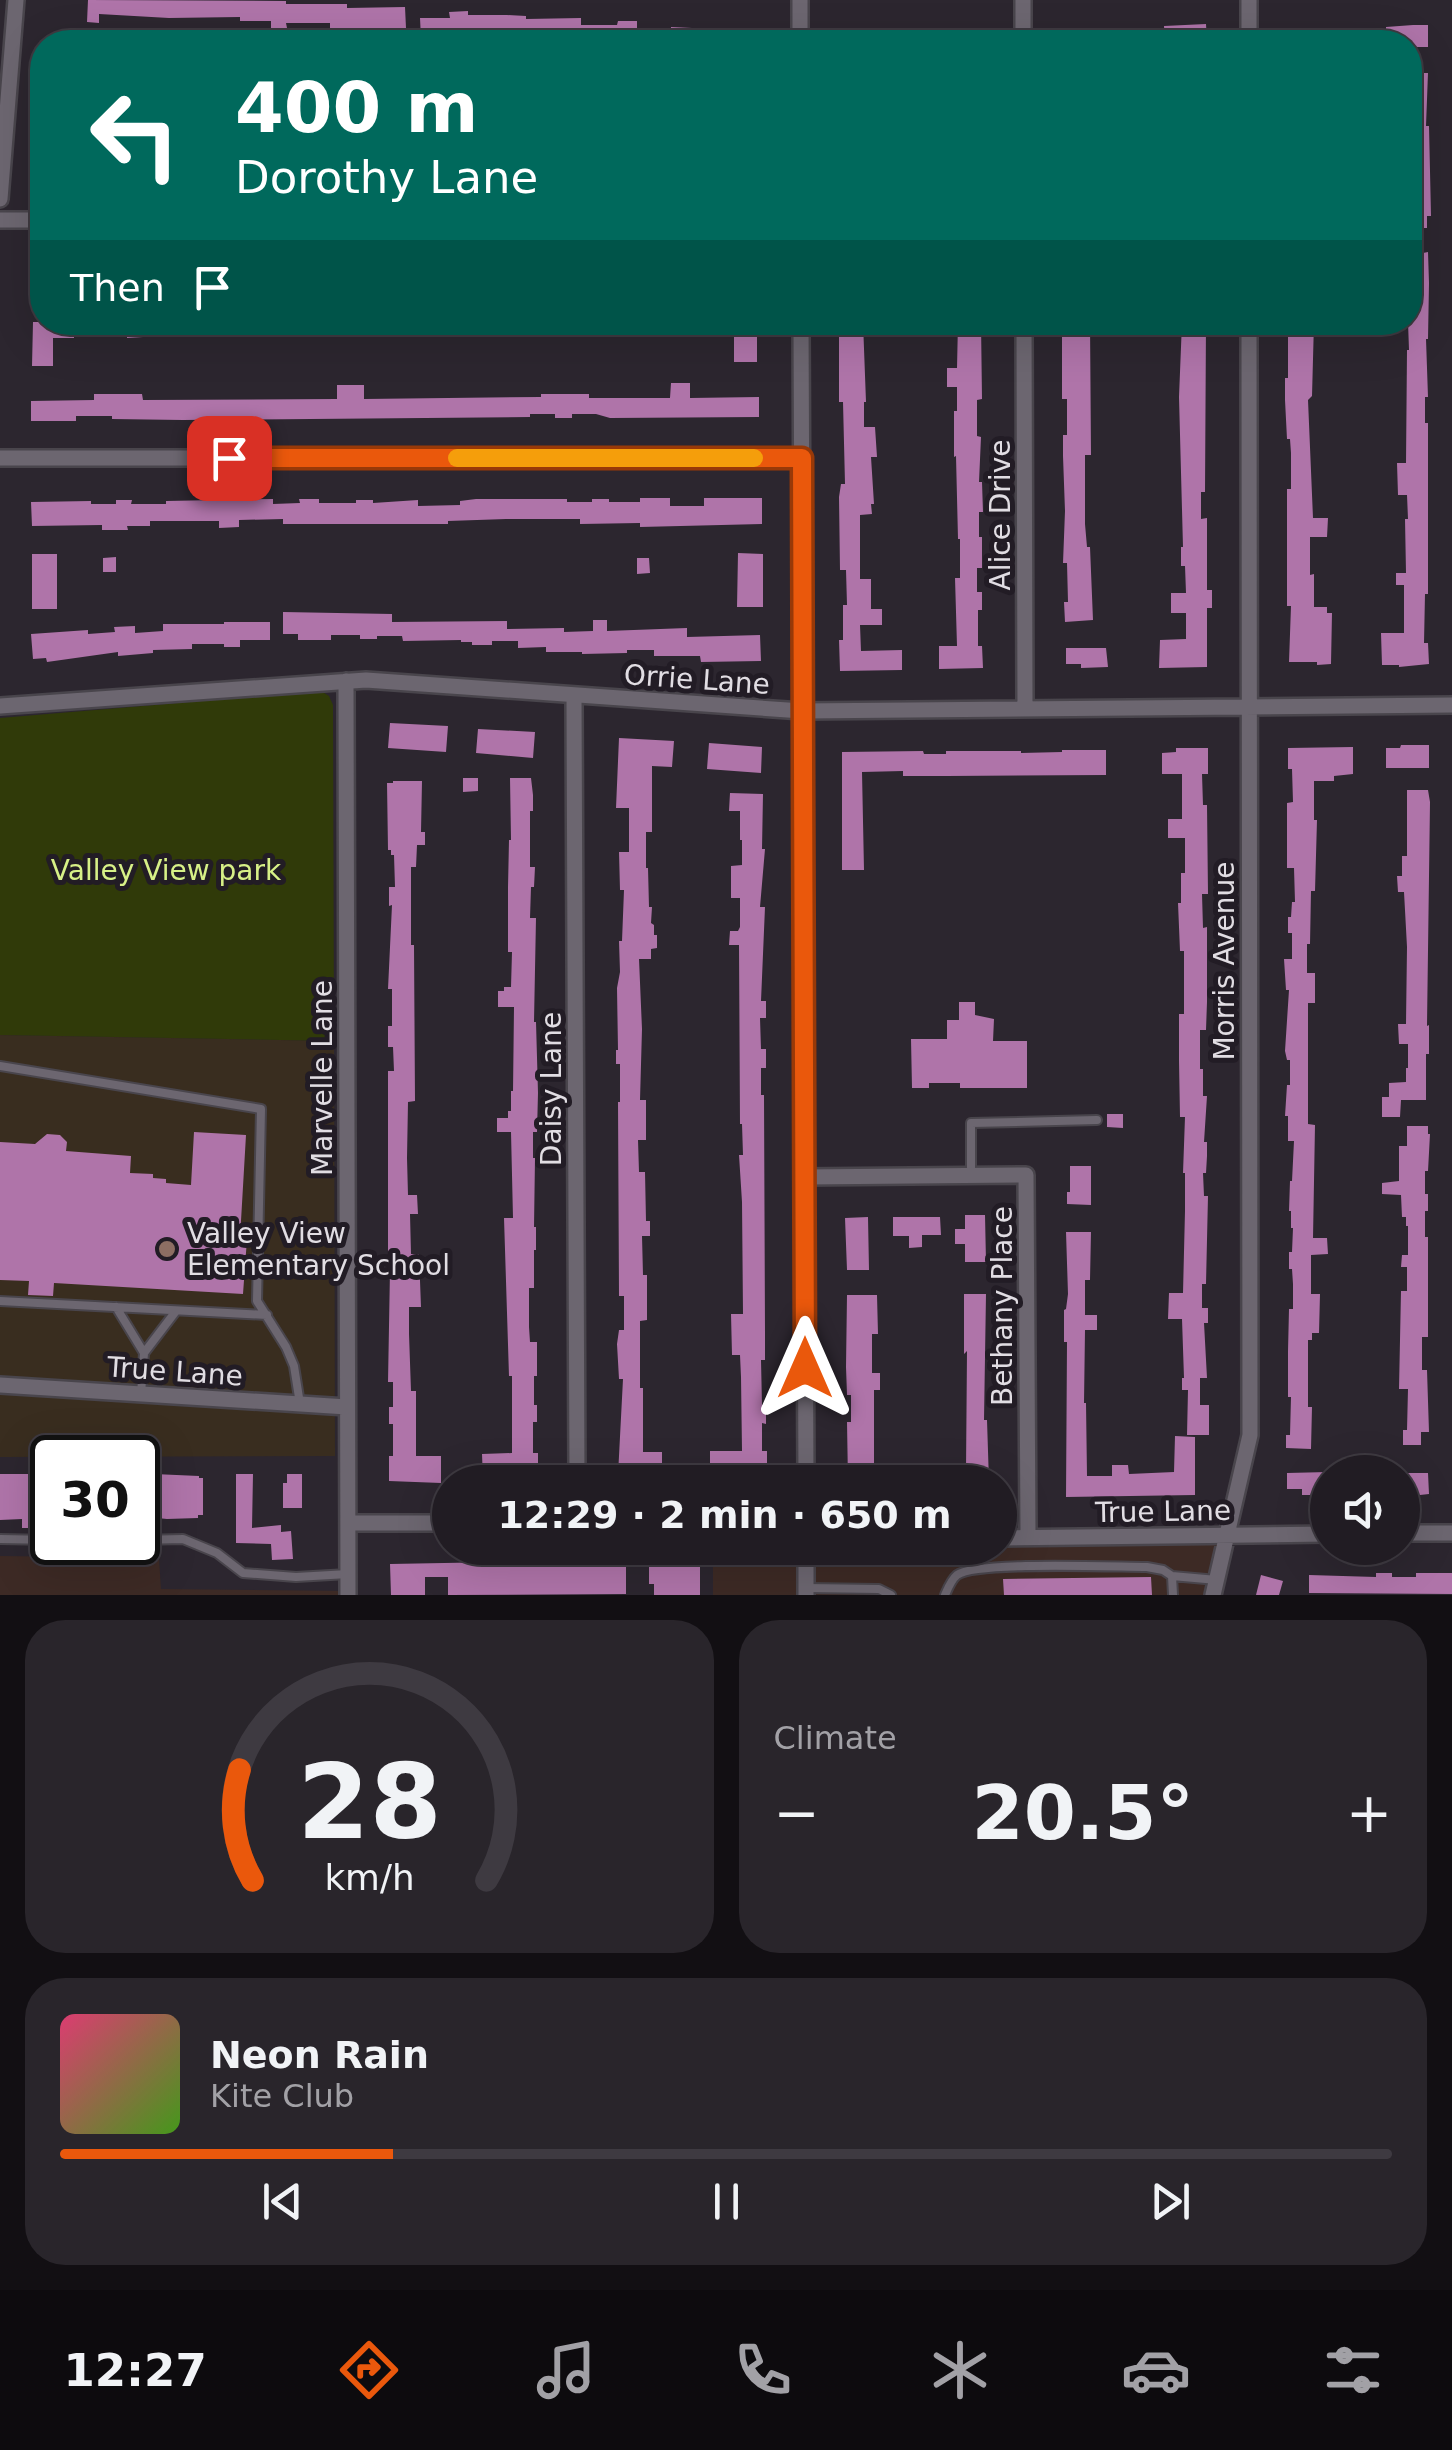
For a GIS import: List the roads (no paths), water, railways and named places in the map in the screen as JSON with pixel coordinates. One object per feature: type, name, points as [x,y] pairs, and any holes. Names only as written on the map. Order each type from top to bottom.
[{"type":"street","points":[[0,198],[16,0]]},
{"type":"street","points":[[800,0],[800,30]]},
{"type":"street","points":[[1022,0],[1023,30]]},
{"type":"street","points":[[1249,0],[1249,30]]},
{"type":"street","points":[[0,220],[30,220]]},
{"type":"street","points":[[801,335],[806,1465]]},
{"type":"street","name":"Alice Drive","points":[[1024,335],[1026,708]]},
{"type":"street","name":"Morris Avenue","points":[[1215,1588],[1250,1435],[1249,335]]},
{"type":"street","points":[[0,458],[802,458]]},
{"type":"street","name":"Orrie Lane","points":[[0,706],[346,681],[431,683],[802,710],[1452,705]]},
{"type":"street","name":"Marvelle Lane","points":[[346,681],[348,1595]]},
{"type":"street","name":"Daisy Lane","points":[[574,696],[577,1465]]},
{"type":"street","name":"Bethany Place","points":[[804,1178],[1026,1175],[1028,1537]]},
{"type":"street","name":"True Lane","points":[[0,1384],[347,1407]]},
{"type":"street","points":[[348,1523],[432,1522]]},
{"type":"street","points":[[1420,1534],[1452,1533]]},
{"type":"street","name":"True Lane","points":[[1017,1537],[1310,1534]]},
{"type":"street","points":[[806,1565],[806,1592]]},
{"type":"lane","points":[[0,1066],[261,1109],[257,1301],[286,1346],[294,1366],[300,1404]]},
{"type":"lane","points":[[971,1176],[971,1124],[1097,1120]]},
{"type":"lane","points":[[0,1301],[267,1316]]},
{"type":"lane","points":[[116,1307],[144,1353]]},
{"type":"lane","points":[[140,1394],[144,1353],[176,1310]]},
{"type":"lane","points":[[0,1539],[30,1540]]},
{"type":"lane","points":[[160,1540],[183,1539],[217,1553],[243,1573],[296,1577],[348,1574]]},
{"type":"lane","points":[[945,1595],[958,1574],[984,1568],[1147,1567],[1215,1588]]},
{"type":"lane","points":[[1172,1576],[1173,1595]]},
{"type":"lane","points":[[806,1592],[880,1588],[891,1595]]},
{"type":"place","name":"Valley View Elementary School","points":[[167,1249]]},
{"type":"park label","name":"Valley View park","points":[[166,870]]}]
